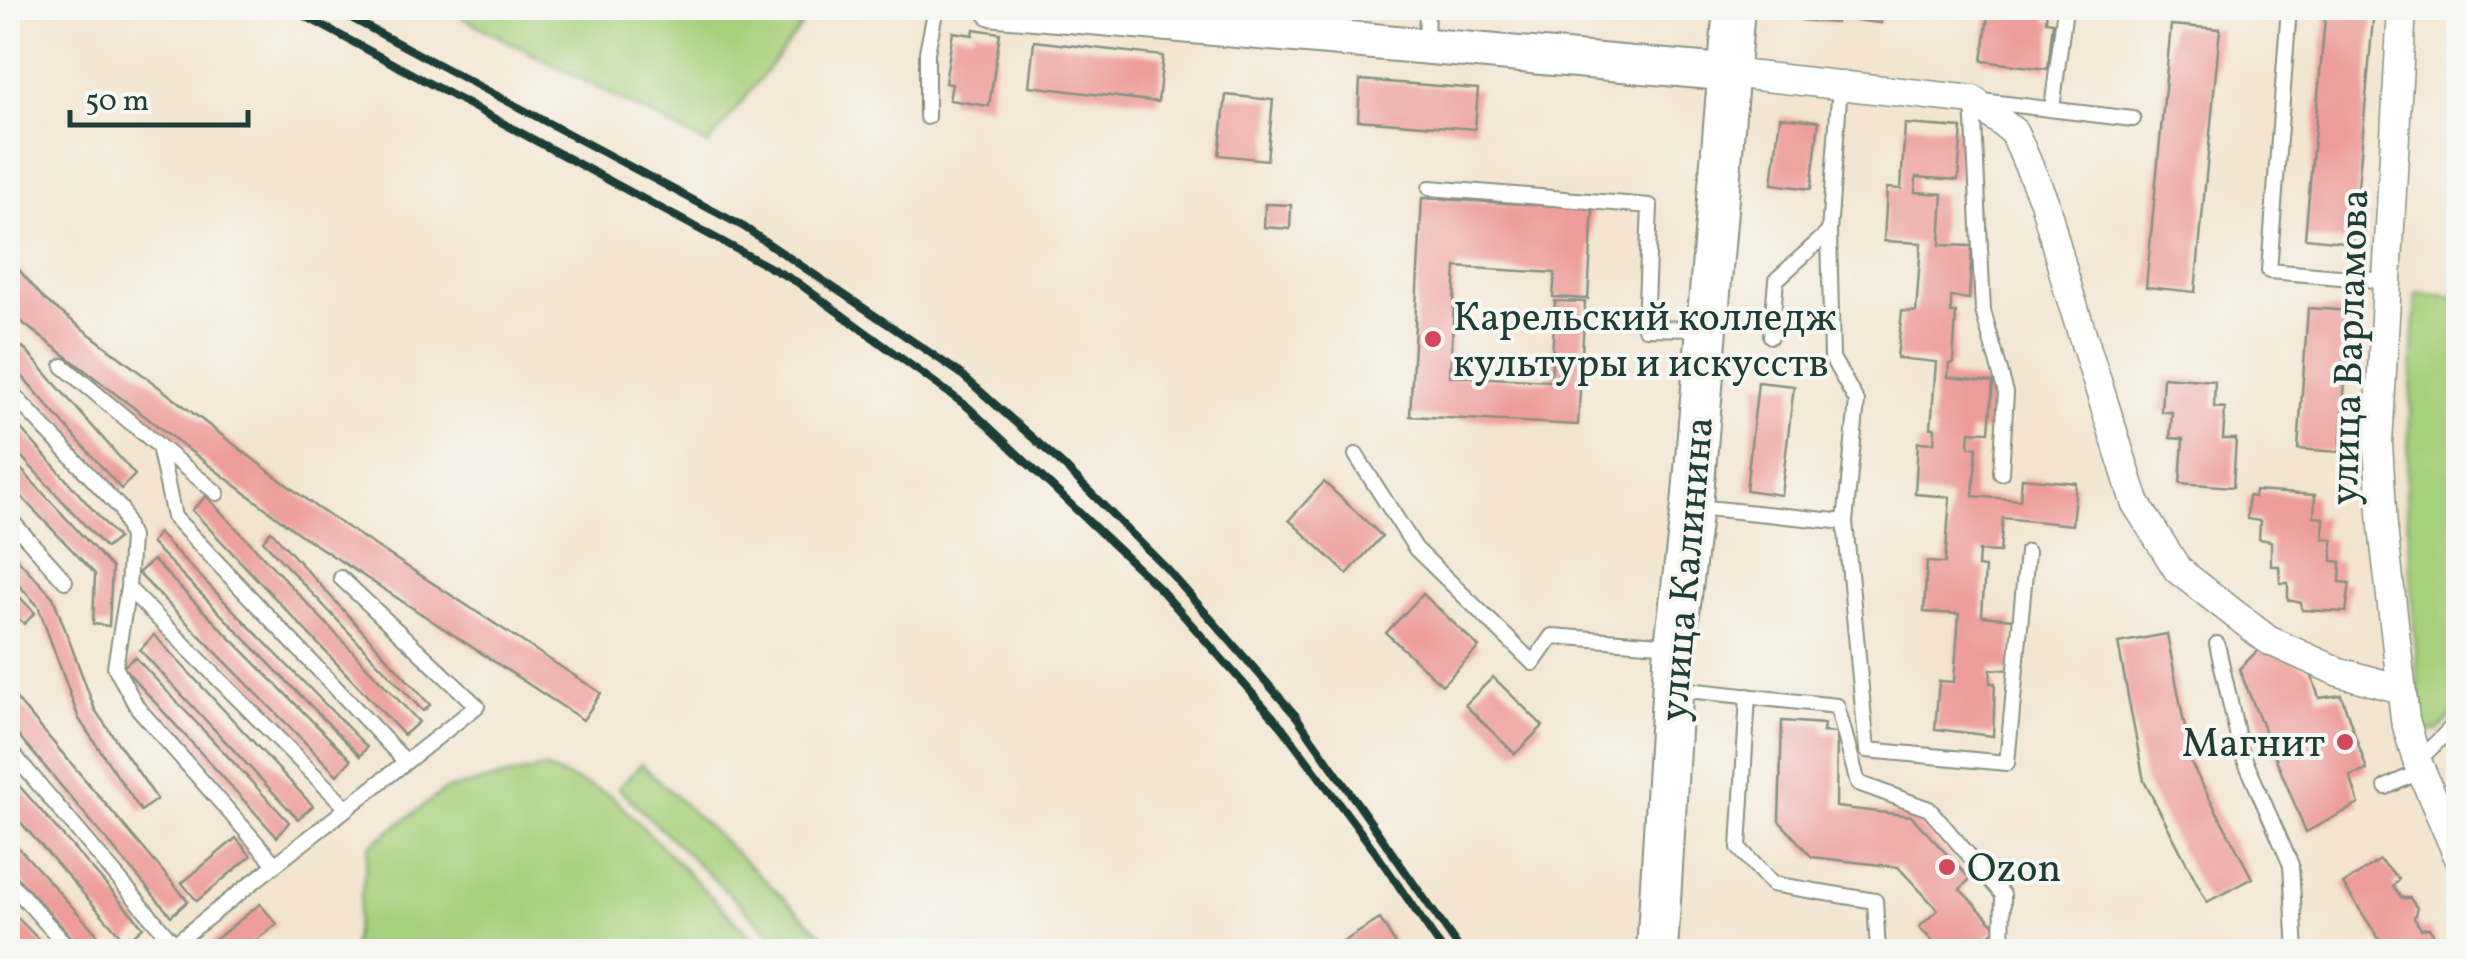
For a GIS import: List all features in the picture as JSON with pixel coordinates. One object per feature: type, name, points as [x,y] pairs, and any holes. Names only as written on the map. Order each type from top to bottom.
[{"type":"main road","name":"улица Калинина","points":[[1657,952],[1675,645],[1692,506],[1734,8]]},
{"type":"street","points":[[994,8],[1729,73],[1973,100],[2014,132],[2044,201],[2134,502],[2178,570],[2240,620],[2307,660],[2400,688]]},
{"type":"street","name":"улица Варламова","points":[[2402,8],[2378,444],[2382,527],[2400,688],[2419,766],[2458,856]]},
{"type":"lane","points":[[927,117],[927,52],[936,8]]},
{"type":"lane","points":[[1426,46],[1427,8]]},
{"type":"lane","points":[[2052,109],[2064,8]]},
{"type":"lane","points":[[2289,8],[2269,272],[2386,281]]},
{"type":"lane","points":[[1840,84],[1830,232],[1832,358],[1858,402],[1845,522],[1867,750],[2007,763],[2027,552]]},
{"type":"lane","points":[[2001,473],[2006,394],[1982,310],[1973,100],[2133,119]]},
{"type":"lane","points":[[1430,188],[1650,206],[1645,328],[1707,329]]},
{"type":"lane","points":[[1771,336],[1776,280],[1830,232]]},
{"type":"lane","points":[[63,366],[216,493]]},
{"type":"lane","points":[[8,389],[121,508],[131,536],[128,588],[115,667],[137,707],[275,864]]},
{"type":"lane","points":[[159,446],[174,517],[406,762]]},
{"type":"lane","points":[[1356,456],[1416,550],[1532,663],[1552,636],[1675,645]]},
{"type":"lane","points":[[1692,506],[1845,522]]},
{"type":"lane","points":[[8,517],[64,580]]},
{"type":"lane","points":[[8,748],[169,948],[477,706],[341,578]]},
{"type":"lane","points":[[128,588],[347,808]]},
{"type":"lane","points":[[2217,644],[2241,751],[2291,866],[2296,952]]},
{"type":"lane","points":[[1672,688],[1837,706],[1858,783],[1928,809],[2002,896],[2002,952]]},
{"type":"lane","points":[[1748,696],[1739,848],[1772,884],[1875,900],[1878,952]]},
{"type":"lane","points":[[2386,787],[2419,766],[2458,721]]},
{"type":"lane","points":[[8,880],[72,952]]},
{"type":"green space","points":[[444,8],[678,8],[802,26],[708,145]]},
{"type":"green space","points":[[2416,293],[2458,297],[2458,709],[2438,731],[2421,730],[2406,496]]},
{"type":"green space","points":[[641,764],[840,951],[789,951],[618,788]]},
{"type":"green space","points":[[544,768],[611,795],[765,951],[352,951],[369,846],[445,790]]},
{"type":"building","points":[[1804,8],[1883,8],[1881,23],[1836,18],[1836,23],[1802,20]]},
{"type":"building","points":[[1989,8],[2047,8],[2046,21],[2053,22],[2048,69],[1982,61]]},
{"type":"building","points":[[2326,8],[2374,8],[2353,243],[2305,238]]},
{"type":"building","points":[[2171,25],[2220,29],[2195,292],[2146,287]]},
{"type":"building","points":[[974,29],[1000,33],[989,106],[949,100],[952,84],[945,83],[953,32],[973,35]]},
{"type":"building","points":[[1034,41],[1163,56],[1158,102],[1029,86]]},
{"type":"building","points":[[1360,80],[1478,89],[1475,129],[1358,120]]},
{"type":"building","points":[[1226,95],[1273,100],[1267,160],[1219,155]]},
{"type":"building","points":[[1780,117],[1819,121],[1811,189],[1772,184]]},
{"type":"building","points":[[1905,124],[1962,128],[1958,180],[1916,177],[1915,192],[1943,194],[1940,245],[1972,246],[1969,299],[1951,297],[1951,313],[1956,313],[1953,363],[1949,364],[1948,377],[1993,382],[1989,432],[1970,431],[1969,447],[1977,447],[1973,496],[2020,500],[2022,478],[2076,483],[2072,525],[2003,518],[2000,552],[1979,551],[1978,567],[1985,568],[1982,616],[2013,619],[2010,670],[1991,669],[1990,683],[1995,683],[1993,736],[1935,729],[1939,681],[1954,682],[1959,614],[1924,612],[1927,562],[1945,563],[1950,497],[1915,494],[1918,442],[1934,443],[1935,428],[1931,428],[1936,362],[1897,358],[1902,311],[1916,312],[1921,243],[1884,241],[1887,188],[1901,189]]},
{"type":"building","name":"Карельский колледж культуры и искусств","points":[[1422,198],[1593,208],[1588,299],[1553,297],[1555,273],[1456,267],[1450,376],[1551,381],[1555,301],[1585,302],[1578,425],[1410,416]]},
{"type":"building","points":[[1265,204],[1291,205],[1290,229],[1264,227]]},
{"type":"building","points":[[8,257],[45,300],[316,507],[601,693],[583,720],[298,533],[24,324],[8,305]]},
{"type":"building","points":[[2308,308],[2350,311],[2340,452],[2298,449]]},
{"type":"building","points":[[23,347],[135,475],[121,489],[8,360]]},
{"type":"building","points":[[2163,377],[2215,381],[2214,407],[2225,408],[2223,439],[2236,439],[2233,487],[2180,483],[2183,439],[2170,438],[2172,412],[2161,412]]},
{"type":"building","points":[[1758,382],[1794,386],[1781,495],[1746,490]]},
{"type":"building","points":[[8,414],[118,538],[106,548],[8,442]]},
{"type":"building","points":[[8,455],[112,568],[109,626],[93,624],[95,574],[8,483]]},
{"type":"building","points":[[1324,482],[1382,536],[1347,574],[1289,520]]},
{"type":"building","points":[[2255,491],[2315,495],[2314,517],[2324,518],[2323,538],[2333,540],[2332,561],[2341,562],[2340,582],[2350,583],[2346,612],[2302,610],[2301,603],[2288,600],[2288,583],[2280,583],[2279,566],[2271,566],[2271,541],[2259,539],[2260,521],[2247,519],[2248,496],[2254,497]]},
{"type":"building","points":[[206,496],[419,722],[404,735],[192,510]]},
{"type":"building","points":[[271,531],[430,705],[423,711],[263,541]]},
{"type":"building","points":[[158,533],[367,747],[360,756],[151,543]]},
{"type":"building","points":[[8,549],[53,597],[95,710],[157,799],[141,811],[79,719],[38,606],[8,573]]},
{"type":"building","points":[[153,560],[351,760],[337,775],[138,573]]},
{"type":"building","points":[[8,585],[35,613],[24,624],[8,607]]},
{"type":"building","points":[[1423,594],[1479,647],[1442,685],[1386,633]]},
{"type":"building","points":[[2167,634],[2192,765],[2252,878],[2207,902],[2144,781],[2118,643]]},
{"type":"building","points":[[154,635],[313,806],[298,819],[140,650]]},
{"type":"building","points":[[2264,644],[2310,670],[2319,698],[2341,695],[2367,770],[2350,776],[2359,804],[2306,832],[2239,669]]},
{"type":"building","points":[[135,657],[289,822],[277,837],[123,667]]},
{"type":"building","points":[[1493,677],[1543,726],[1515,754],[1465,705]]},
{"type":"building","points":[[8,689],[188,901],[171,916],[8,723]]},
{"type":"building","points":[[1782,721],[1824,724],[1823,732],[1837,733],[1836,807],[1911,816],[1970,879],[1960,889],[1997,928],[1972,951],[1942,951],[1919,927],[1938,910],[1898,867],[1812,857],[1779,821]]},
{"type":"building","points":[[8,773],[143,927],[126,942],[8,808]]},
{"type":"building","points":[[8,836],[107,945],[100,951],[84,951],[8,867]]},
{"type":"building","points":[[236,838],[251,856],[197,901],[182,883]]},
{"type":"building","points":[[2380,860],[2399,879],[2393,886],[2402,898],[2410,898],[2417,908],[2414,918],[2421,929],[2429,928],[2436,939],[2432,946],[2436,951],[2387,951],[2343,884]]},
{"type":"building","points":[[260,904],[277,924],[242,951],[201,951]]},
{"type":"building","points":[[8,908],[50,951],[8,951]]},
{"type":"building","points":[[1380,919],[1400,951],[1328,951]]},
{"type":"railway","points":[[290,8],[797,282],[968,407],[1160,589],[1282,727],[1444,952]]},
{"type":"railway","points":[[332,8],[744,227],[960,373],[1062,464],[1167,569],[1296,716],[1462,952]]},
{"type":"place","name":"Карельский колледж культуры и искусств","points":[[1433,339]]},
{"type":"place","name":"Магнит","points":[[2345,742]]},
{"type":"place","name":"Ozon","points":[[1947,867]]}]
